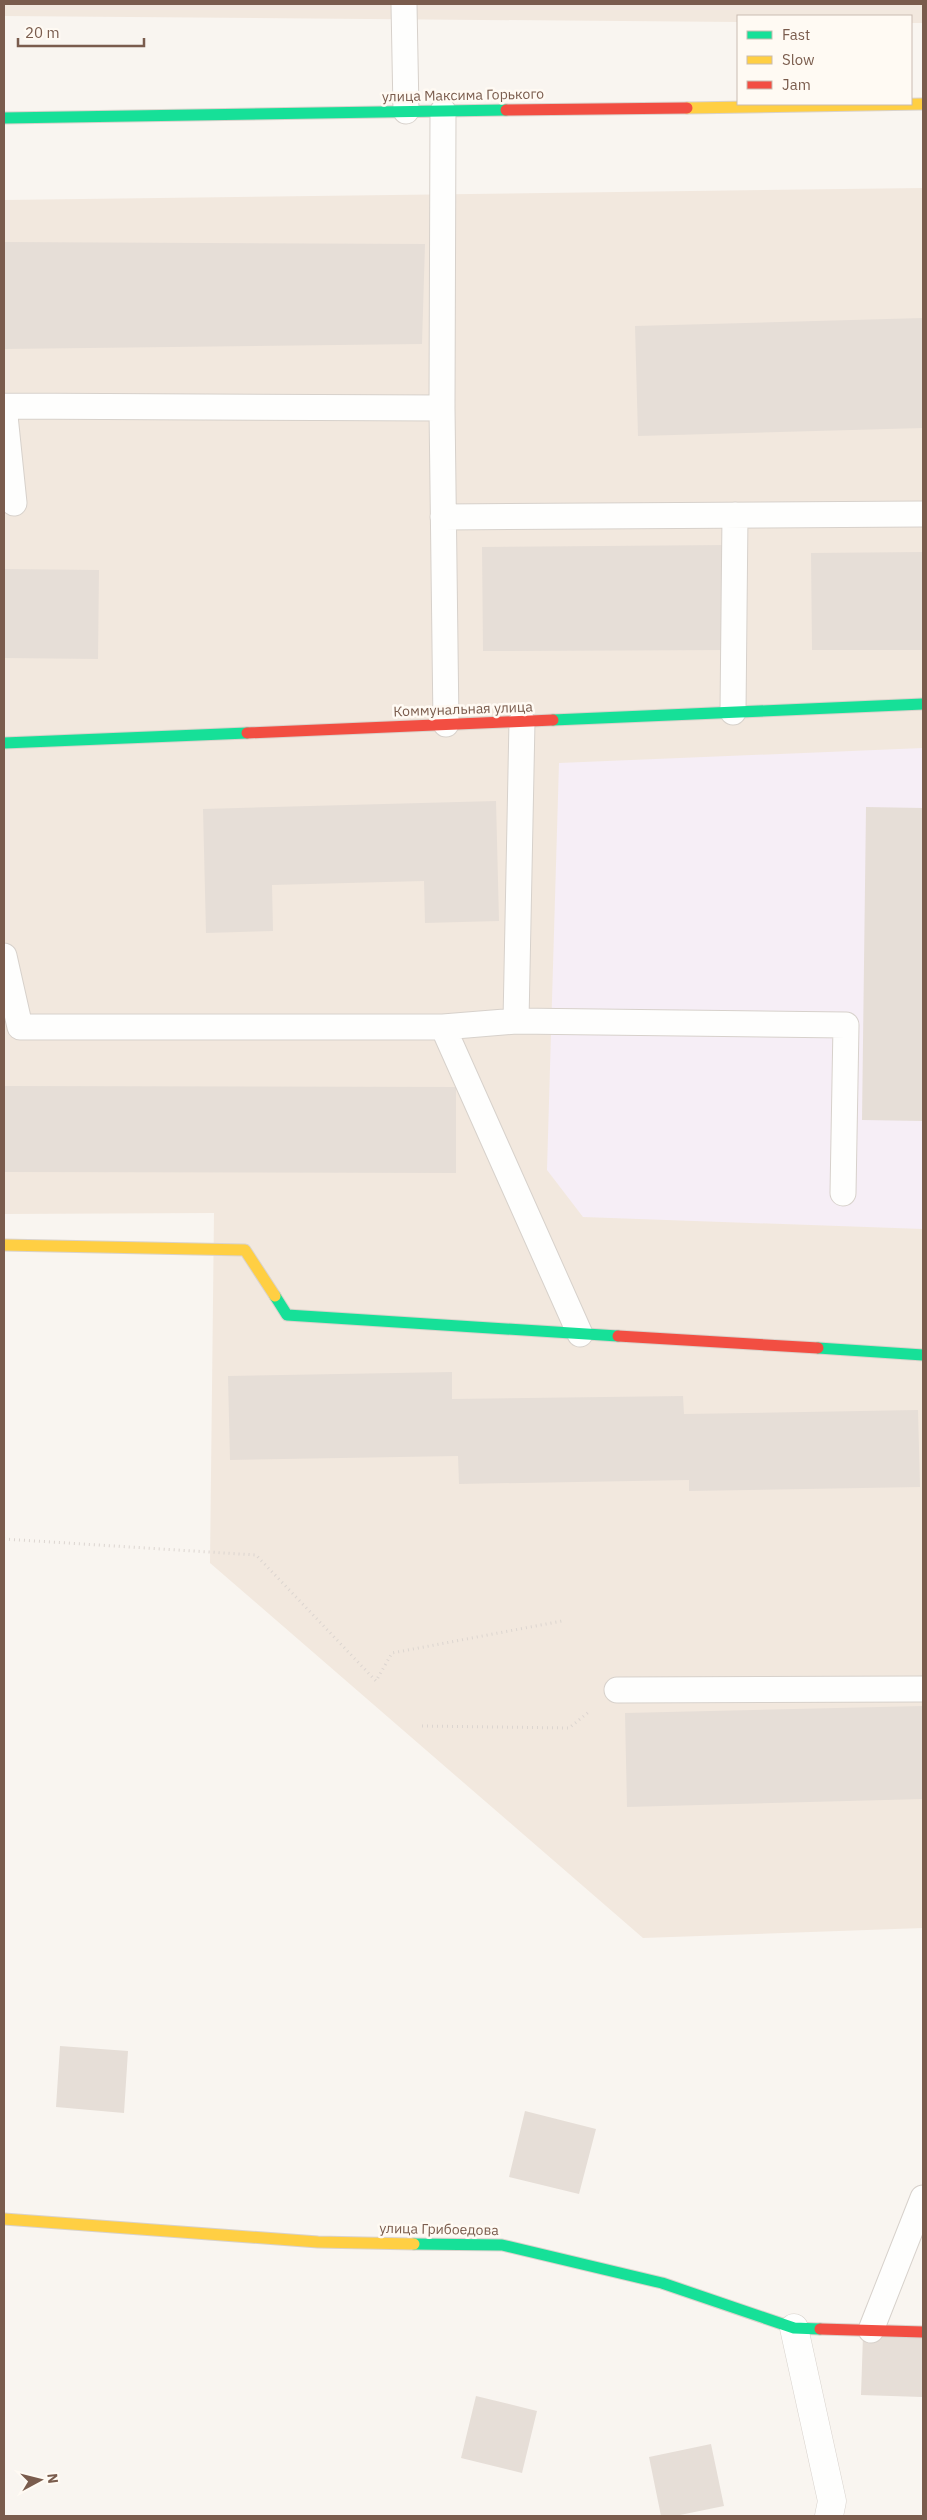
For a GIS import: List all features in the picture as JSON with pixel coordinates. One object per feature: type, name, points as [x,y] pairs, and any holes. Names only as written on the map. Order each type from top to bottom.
[{"type":"street","name":"улица Максима Горького","points":[[4,118],[854,105]]},
{"type":"street","name":"Коммунальная улица","points":[[4,743],[923,704]]},
{"type":"street","points":[[4,1245],[245,1250],[287,1316],[923,1355]]},
{"type":"street","name":"улица Грибоедова","points":[[4,2219],[318,2242],[502,2245],[662,2284],[794,2328],[923,2332]]},
{"type":"street","points":[[794,2328],[832,2501],[829,2516]]},
{"type":"lane","points":[[404,4],[406,111]]},
{"type":"lane","points":[[443,111],[442,408],[446,724]]},
{"type":"lane","points":[[14,503],[4,406],[442,408]]},
{"type":"lane","points":[[443,517],[923,514]]},
{"type":"lane","points":[[733,712],[735,515]]},
{"type":"lane","points":[[516,1021],[522,721]]},
{"type":"lane","points":[[4,956],[20,1027],[443,1027],[516,1021],[846,1025],[843,1193]]},
{"type":"lane","points":[[443,1027],[580,1334]]},
{"type":"lane","points":[[616,1690],[923,1688]]},
{"type":"lane","points":[[871,2330],[923,2198]]},
{"type":"path","points":[[4,1539],[256,1555],[376,1681],[392,1653],[562,1621]]},
{"type":"path","points":[[422,1726],[569,1728],[616,1690]]},
{"type":"shaded area","points":[[4,4],[923,4],[923,23],[912,23],[912,15],[737,15],[737,22],[4,16]]},
{"type":"shaded area","points":[[923,188],[923,1928],[643,1938],[210,1563],[214,1213],[4,1214],[4,200]]},
{"type":"shaded area","points":[[923,748],[923,1229],[583,1217],[547,1170],[559,763]]},
{"type":"building","points":[[4,242],[425,244],[422,344],[4,349]]},
{"type":"building","points":[[923,318],[923,428],[638,436],[635,326]]},
{"type":"building","points":[[727,545],[728,650],[483,651],[482,547]]},
{"type":"building","points":[[923,552],[923,650],[812,650],[811,553]]},
{"type":"building","points":[[4,569],[99,570],[98,659],[4,658]]},
{"type":"building","points":[[496,801],[499,921],[425,923],[424,881],[272,885],[273,931],[206,933],[203,809]]},
{"type":"building","points":[[866,807],[923,808],[923,1121],[862,1120]]},
{"type":"building","points":[[4,1086],[456,1087],[456,1173],[4,1172]]},
{"type":"building","points":[[452,1372],[452,1399],[683,1396],[684,1414],[918,1410],[920,1487],[689,1491],[689,1480],[459,1484],[458,1456],[230,1460],[228,1376]]},
{"type":"building","points":[[923,1706],[923,1799],[627,1807],[625,1713]]},
{"type":"building","points":[[60,2046],[128,2051],[124,2113],[56,2107]]},
{"type":"building","points":[[525,2111],[596,2129],[579,2194],[509,2177]]},
{"type":"building","points":[[863,2335],[923,2337],[922,2397],[861,2395]]},
{"type":"building","points":[[476,2396],[537,2411],[522,2473],[461,2458]]},
{"type":"building","points":[[711,2444],[724,2506],[675,2516],[661,2516],[649,2457]]},
{"type":"traffic: fast","points":[[4,118],[506,110]]},
{"type":"traffic: fast","points":[[553,720],[923,704]]},
{"type":"traffic: fast","points":[[4,743],[247,733]]},
{"type":"traffic: fast","points":[[275,1296],[287,1315],[618,1336]]},
{"type":"traffic: fast","points":[[818,1348],[923,1355]]},
{"type":"traffic: fast","points":[[414,2244],[502,2245],[662,2283],[794,2328],[820,2329]]},
{"type":"traffic: slow","points":[[912,104],[923,104]]},
{"type":"traffic: slow","points":[[687,108],[864,105]]},
{"type":"traffic: slow","points":[[4,1245],[245,1250],[275,1296]]},
{"type":"traffic: slow","points":[[4,2219],[318,2242],[414,2244]]},
{"type":"traffic: jam","points":[[506,110],[687,108]]},
{"type":"traffic: jam","points":[[247,733],[553,720]]},
{"type":"traffic: jam","points":[[618,1336],[818,1348]]},
{"type":"traffic: jam","points":[[820,2329],[923,2332]]}]
